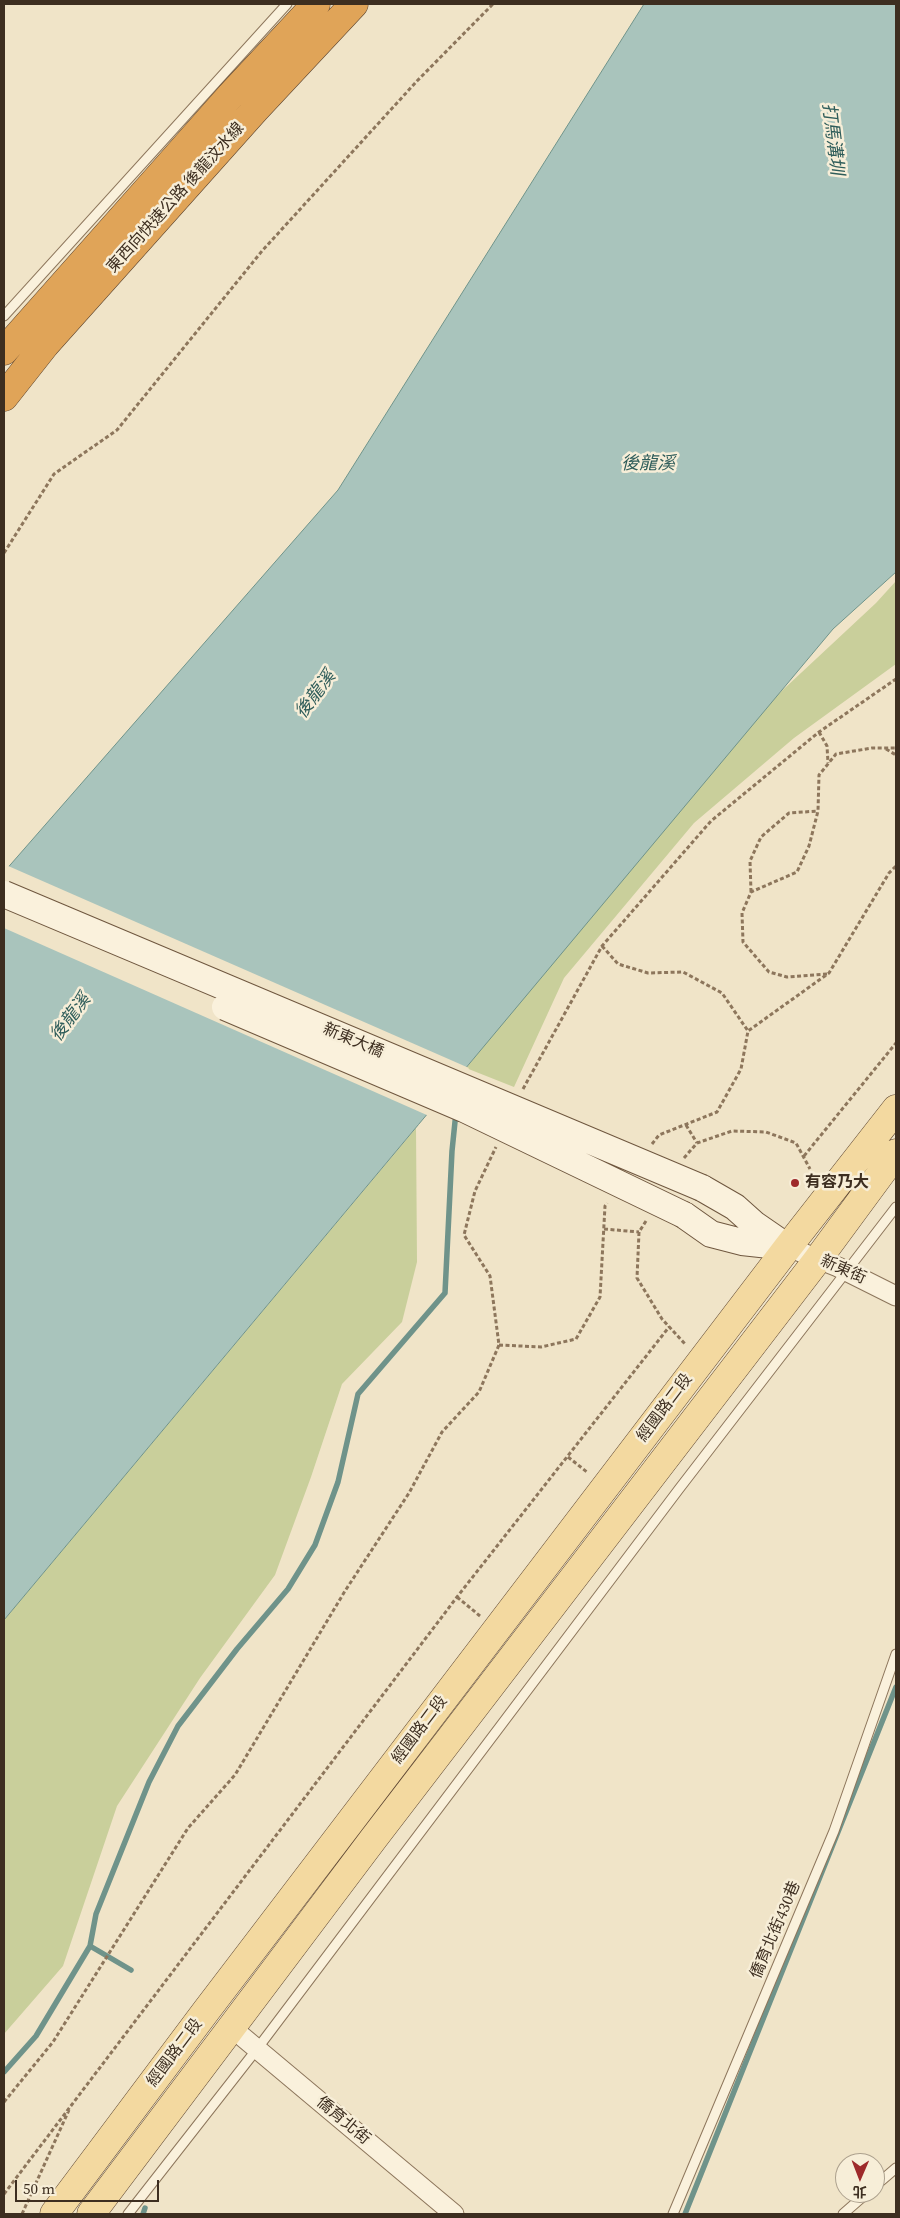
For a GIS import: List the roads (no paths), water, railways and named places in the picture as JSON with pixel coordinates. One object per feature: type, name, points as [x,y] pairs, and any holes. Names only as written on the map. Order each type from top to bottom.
[{"type":"highway","name":"東西向快速公路 後龍汶水線","points":[[4,352],[230,96],[316,4]]},
{"type":"highway","name":"東西向快速公路 後龍汶水線","points":[[4,397],[52,337],[255,110],[354,4]]},
{"type":"main road","name":"經國路二段","points":[[54,2214],[206,2011],[896,1109]]},
{"type":"main road","name":"經國路二段","points":[[91,2214],[374,1838],[818,1259],[896,1153]]},
{"type":"street","name":"新東大橋","points":[[4,894],[702,1188],[735,1207],[754,1224],[788,1248]]},
{"type":"street","name":"新東大橋","points":[[4,912],[464,1109],[684,1215],[711,1234],[742,1242],[788,1248]]},
{"type":"street","name":"新東街","points":[[788,1248],[818,1259],[896,1296]]},
{"type":"street","name":"僑育北街","points":[[232,2028],[454,2214]]},
{"type":"lane","points":[[4,316],[286,4]]},
{"type":"lane","points":[[128,2214],[257,2049],[679,1490],[896,1207]]},
{"type":"lane","name":"僑育北街430巷","points":[[673,2214],[834,1831],[896,1654]]},
{"type":"lane","points":[[885,2177],[896,2168]]},
{"type":"lane","points":[[843,2214],[856,2203]]},
{"type":"water","name":"後龍溪","points":[[644,4],[896,4],[896,572],[833,629],[4,1620],[4,872],[338,490]]},
{"type":"waterway","points":[[4,2072],[36,2036],[90,1946],[96,1914],[149,1782],[178,1726],[237,1649],[288,1589],[315,1545],[338,1482],[358,1394],[445,1293],[452,1151],[456,1112]]},
{"type":"waterway","points":[[685,2214],[896,1687]]},
{"type":"waterway","points":[[90,1946],[131,1970]]},
{"type":"waterway","points":[[143,2214],[145,2208]]},
{"type":"place","name":"有容乃大","points":[[795,1183]]},
{"type":"water label","name":"打馬溝圳","points":[[832,139]]}]
